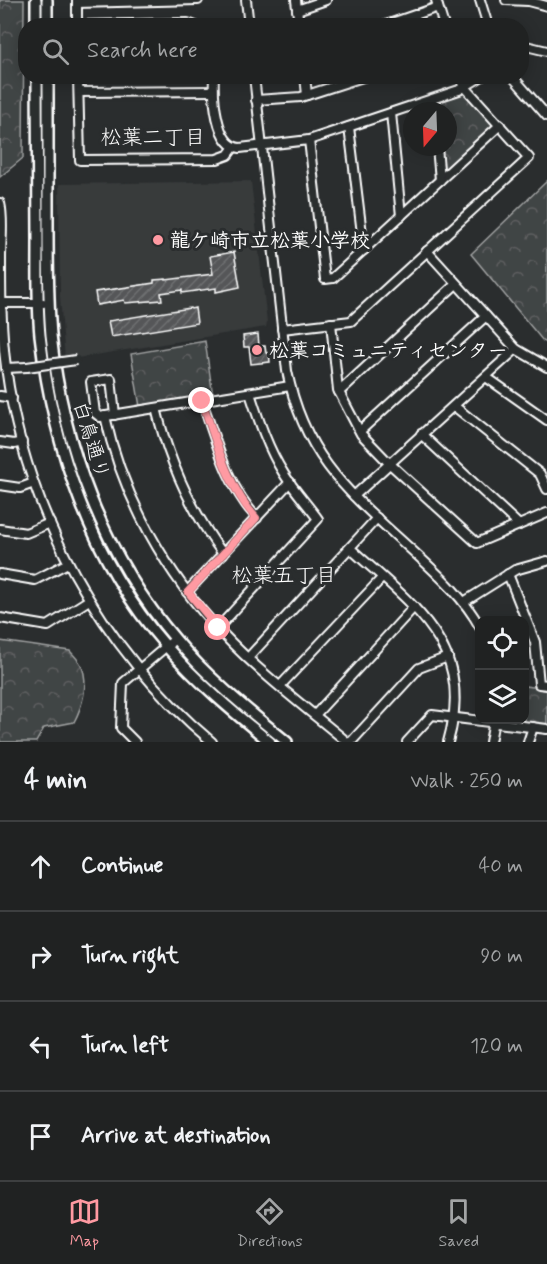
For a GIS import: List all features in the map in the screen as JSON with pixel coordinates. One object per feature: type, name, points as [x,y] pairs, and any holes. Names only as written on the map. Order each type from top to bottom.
[{"type":"main road","points":[[36,0],[36,18]]},
{"type":"main road","points":[[47,0],[47,18]]},
{"type":"main road","name":"白鳥通り","points":[[37,84],[40,333],[51,407],[67,467],[81,507],[114,571],[166,646],[203,685],[270,742]]},
{"type":"main road","name":"白鳥通り","points":[[48,84],[51,333],[60,393],[78,466],[108,536],[124,566],[176,639],[237,701],[287,742]]},
{"type":"street","points":[[77,18],[77,2],[198,0]]},
{"type":"street","points":[[246,0],[248,18]]},
{"type":"street","points":[[296,0],[298,18]]},
{"type":"street","points":[[297,10],[326,0]]},
{"type":"street","points":[[480,0],[486,18]]},
{"type":"street","points":[[506,0],[528,1],[547,6]]},
{"type":"street","points":[[402,18],[437,3],[442,18]]},
{"type":"street","points":[[529,47],[547,51]]},
{"type":"street","points":[[78,84],[80,160],[218,159],[228,154],[234,147]]},
{"type":"street","points":[[213,84],[220,128],[234,147],[309,140],[470,84]]},
{"type":"street","points":[[255,84],[282,329],[290,386],[302,424],[332,473],[447,582],[475,619]]},
{"type":"street","points":[[306,84],[307,95]]},
{"type":"street","points":[[256,100],[307,95],[341,84]]},
{"type":"street","points":[[282,329],[351,321],[529,158],[464,84]]},
{"type":"street","points":[[519,84],[547,116]]},
{"type":"street","points":[[79,92],[213,91]]},
{"type":"street","points":[[391,113],[401,216]]},
{"type":"street","points":[[309,140],[325,279],[333,278],[500,125]]},
{"type":"street","points":[[349,127],[364,250]]},
{"type":"street","points":[[438,156],[440,180]]},
{"type":"street","points":[[0,203],[4,371],[34,483],[68,562],[89,600],[139,669],[186,720],[212,742]]},
{"type":"street","points":[[427,251],[516,350],[547,367]]},
{"type":"street","points":[[339,392],[456,284]]},
{"type":"street","points":[[1,303],[50,302]]},
{"type":"street","points":[[360,431],[486,316]]},
{"type":"street","points":[[331,323],[339,392],[360,431],[389,463],[477,543],[547,513]]},
{"type":"street","points":[[354,496],[516,350]]},
{"type":"street","points":[[4,371],[76,360]]},
{"type":"street","points":[[486,377],[547,420]]},
{"type":"street","points":[[115,415],[111,379],[91,382],[95,413],[100,417],[115,415],[202,401],[290,386]]},
{"type":"street","points":[[218,628],[318,519],[275,458],[250,393]]},
{"type":"street","points":[[0,396],[12,398]]},
{"type":"street","points":[[202,401],[226,468],[256,518]]},
{"type":"street","points":[[454,406],[544,473],[547,489]]},
{"type":"street","points":[[156,408],[179,481],[191,505],[223,554]]},
{"type":"street","points":[[105,416],[120,467],[139,511],[173,571],[188,592],[218,628],[248,658],[349,742],[419,668],[448,657]]},
{"type":"street","points":[[422,434],[519,525]]},
{"type":"street","points":[[0,442],[14,444],[22,442]]},
{"type":"street","points":[[188,592],[290,482]]},
{"type":"street","points":[[0,485],[20,488],[34,483]]},
{"type":"street","points":[[248,658],[377,518]]},
{"type":"street","points":[[0,529],[26,533],[50,523]]},
{"type":"street","points":[[350,548],[414,607],[437,634],[448,657],[454,687],[455,717],[448,742]]},
{"type":"street","points":[[464,602],[508,574],[547,561]]},
{"type":"street","points":[[0,574],[35,580],[68,562]]},
{"type":"street","points":[[508,574],[535,642],[539,684],[547,686]]},
{"type":"street","points":[[280,686],[382,578]]},
{"type":"street","points":[[0,618],[48,626],[89,600]]},
{"type":"street","points":[[315,715],[414,607]]},
{"type":"street","points":[[135,742],[121,728],[123,683],[176,639]]},
{"type":"street","points":[[407,742],[432,715],[475,719]]},
{"type":"street","points":[[490,742],[493,724]]},
{"type":"street","points":[[514,724],[547,729]]},
{"type":"street","points":[[528,742],[533,727]]},
{"type":"shaded area","name":"龍ケ崎市立松葉小学校","points":[[251,181],[266,327],[65,360],[60,297],[59,184]]},
{"type":"green space","points":[[0,0],[24,0],[24,18],[18,18],[18,84],[23,84],[23,158],[0,177]]},
{"type":"green space","points":[[463,93],[494,124],[446,171],[442,170],[441,156],[457,156],[457,102],[437,102]]},
{"type":"green space","points":[[547,181],[547,343],[471,254]]},
{"type":"green space","points":[[205,341],[213,396],[140,407],[131,354]]},
{"type":"green space","points":[[0,641],[70,651],[81,665],[85,681],[82,702],[74,722],[44,728],[36,742],[0,742]]},
{"type":"green space","points":[[529,687],[547,689],[547,724],[529,723]]},
{"type":"building","points":[[234,252],[240,287],[216,292],[216,288],[182,293],[182,290],[161,293],[162,300],[125,303],[124,300],[97,305],[95,292],[154,283],[154,280],[213,274],[210,256]]},
{"type":"building","points":[[195,308],[197,323],[111,337],[108,321]]},
{"type":"building","name":"松葉コミュニティセンター","points":[[258,334],[259,346],[265,346],[270,362],[251,364],[249,347],[244,347],[243,336]]},
{"type":"place","name":"龍ケ崎市立松葉小学校","points":[[158,240]]},
{"type":"place","name":"松葉コミュニティセンター","points":[[257,350]]},
{"type":"district","name":"松葉二丁目","points":[[153,137]]},
{"type":"district","name":"松葉五丁目","points":[[284,575]]},
{"type":"route","points":[[202,401],[226,468],[249,510],[256,518],[188,592],[218,628]]}]
